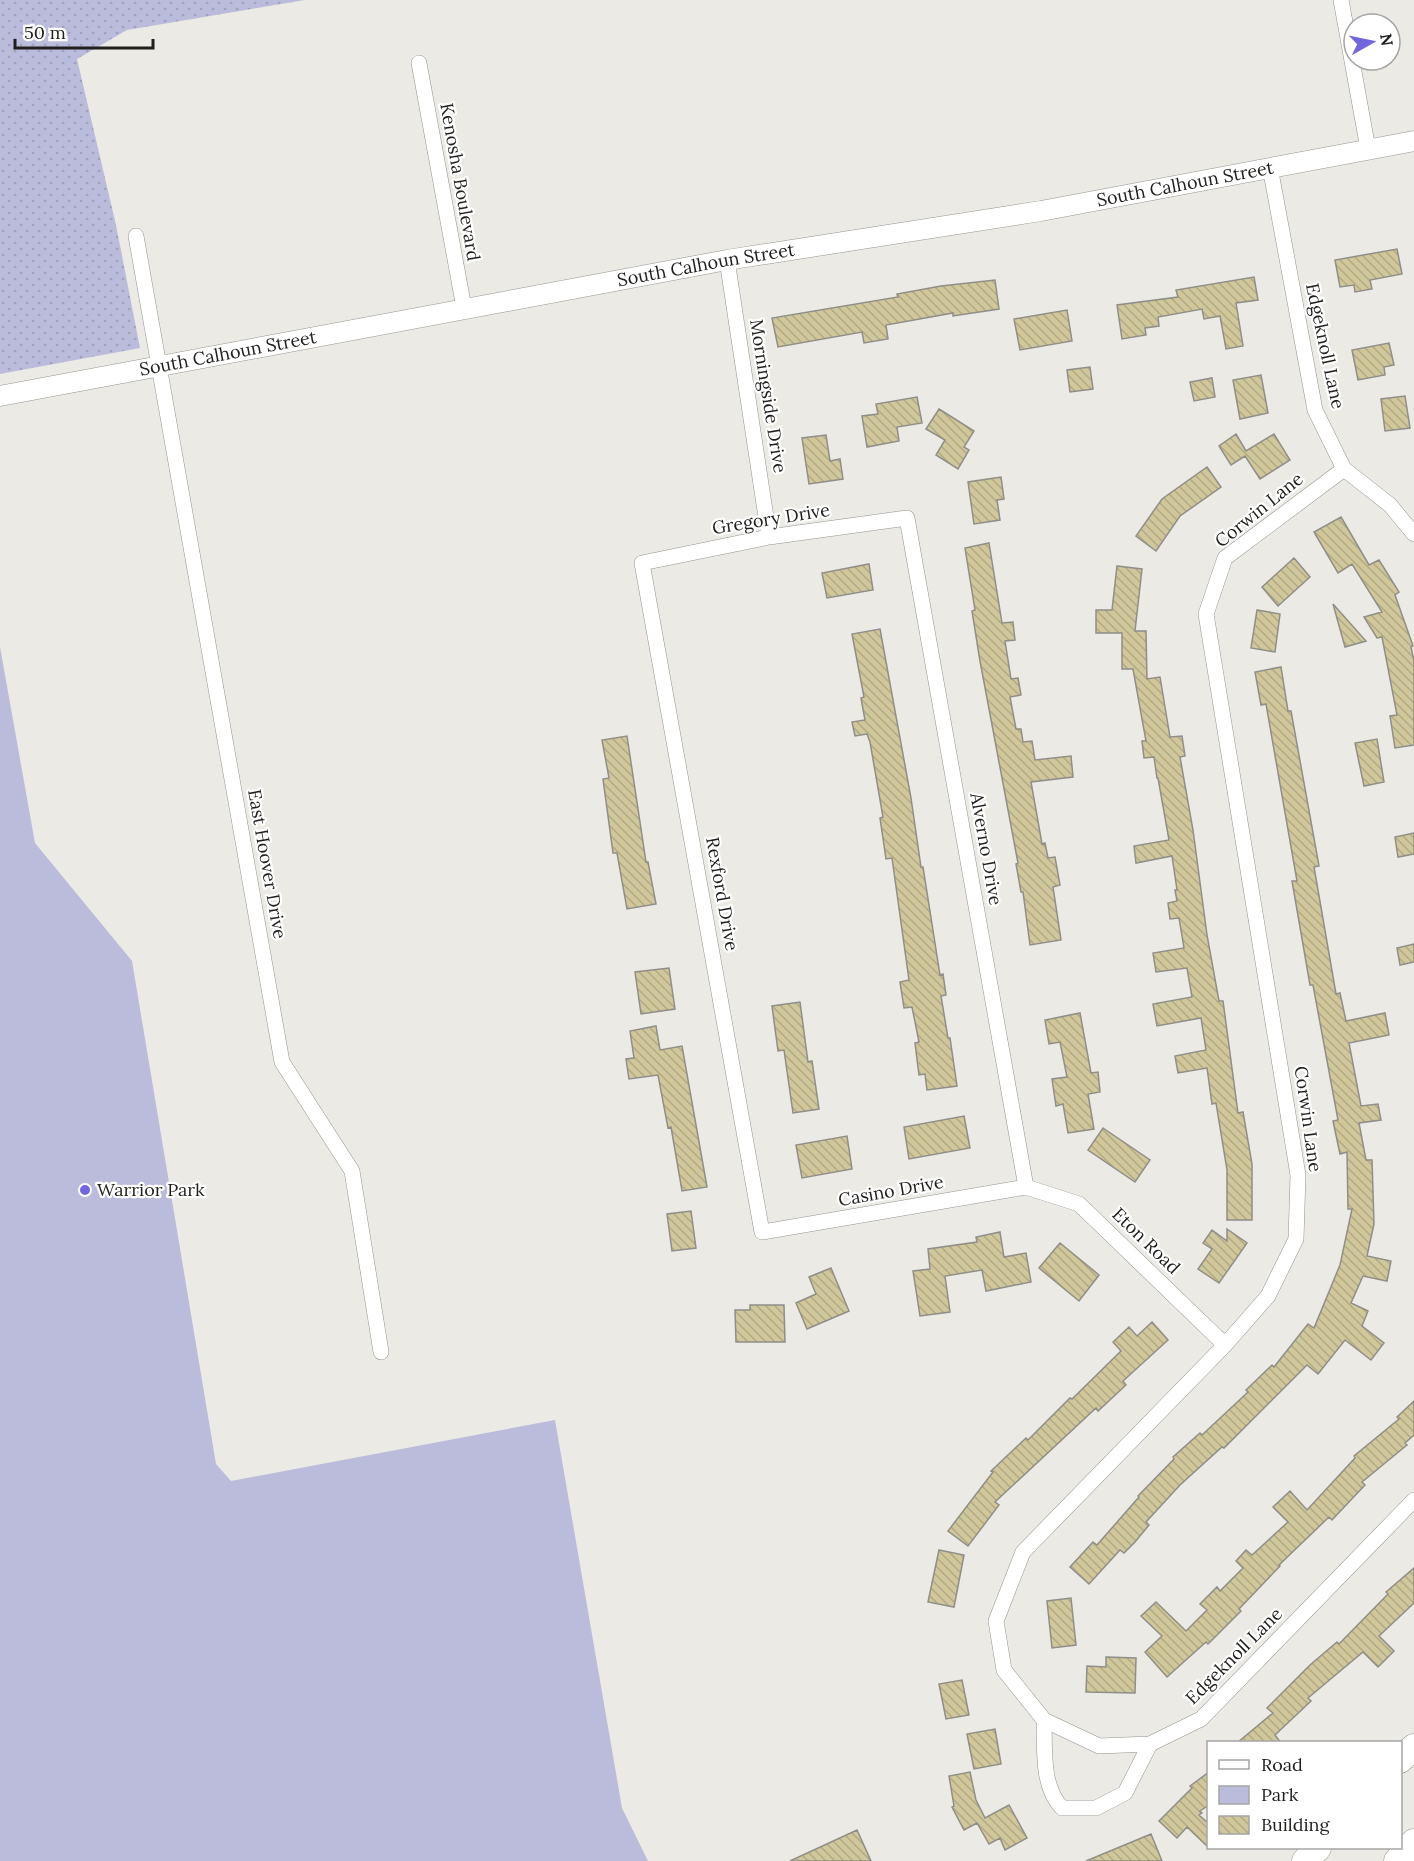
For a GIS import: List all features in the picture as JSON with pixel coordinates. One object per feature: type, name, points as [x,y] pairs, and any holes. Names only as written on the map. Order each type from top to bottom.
[{"type":"highway","points":[[1402,1759],[1414,1747]]},
{"type":"highway","points":[[1397,1861],[1414,1842]]},
{"type":"highway","points":[[1305,1861],[1317,1849]]},
{"type":"street","points":[[1341,0],[1368,149]]},
{"type":"street","name":"Kenosha Boulevard","points":[[419,63],[464,308]]},
{"type":"street","name":"South Calhoun Street","points":[[0,396],[727,260],[1041,211],[1414,141]]},
{"type":"street","name":"Edgeknoll Lane","points":[[1270,167],[1315,410],[1344,469],[1390,505],[1414,534]]},
{"type":"street","name":"East Hoover Drive","points":[[136,236],[282,1062],[352,1171],[381,1352]]},
{"type":"street","name":"Morningside Drive","points":[[727,260],[769,537]]},
{"type":"street","name":"Corwin Lane","points":[[1044,1720],[1004,1670],[996,1621],[1023,1552],[1225,1345],[1268,1296],[1296,1239],[1298,1175],[1206,614],[1225,558],[1344,469]]},
{"type":"street","name":"Gregory Drive","points":[[642,563],[769,537],[907,518]]},
{"type":"street","name":"Alverno Drive","points":[[907,518],[1026,1187]]},
{"type":"street","name":"Rexford Drive","points":[[642,563],[762,1232]]},
{"type":"street","name":"Eton Road","points":[[1026,1187],[1079,1204],[1225,1345]]},
{"type":"street","name":"Casino Drive","points":[[762,1232],[1026,1187]]},
{"type":"street","name":"Edgeknoll Lane","points":[[1044,1720],[1099,1746],[1150,1744],[1201,1719],[1414,1500]]},
{"type":"street","points":[[1044,1720],[1049,1784],[1054,1800],[1062,1808],[1096,1808],[1125,1793],[1150,1744]]},
{"type":"green space","points":[[0,0],[305,0],[127,30],[77,59],[116,225],[140,348],[0,374]]},
{"type":"green space","name":"Warrior Park","points":[[0,647],[35,843],[132,961],[216,1464],[231,1481],[555,1420],[622,1808],[648,1861],[0,1861]]},
{"type":"building","points":[[1397,249],[1402,274],[1370,280],[1372,289],[1355,292],[1354,285],[1340,287],[1335,260]]},
{"type":"building","points":[[1254,277],[1258,300],[1236,303],[1243,346],[1226,349],[1220,316],[1204,319],[1202,309],[1158,317],[1159,326],[1145,328],[1146,335],[1122,339],[1117,305],[1178,297],[1176,290]]},
{"type":"building","points":[[995,280],[999,309],[953,316],[953,313],[886,325],[888,339],[864,343],[862,332],[778,347],[772,318],[898,297],[897,294],[941,286]]},
{"type":"building","points":[[1067,310],[1072,341],[1020,350],[1014,319]]},
{"type":"building","points":[[1389,343],[1394,365],[1384,367],[1385,375],[1358,380],[1352,350]]},
{"type":"building","points":[[1090,367],[1093,389],[1070,392],[1067,370]]},
{"type":"building","points":[[1261,375],[1268,413],[1240,419],[1233,380]]},
{"type":"building","points":[[1212,378],[1215,397],[1194,401],[1190,382]]},
{"type":"building","points":[[1405,396],[1410,428],[1385,431],[1381,399]]},
{"type":"building","points":[[917,397],[922,423],[897,427],[899,441],[867,447],[862,416],[878,414],[876,404]]},
{"type":"building","points":[[939,409],[974,431],[964,447],[969,450],[958,469],[936,455],[945,440],[926,429]]},
{"type":"building","points":[[1236,434],[1246,451],[1274,434],[1290,460],[1260,479],[1245,456],[1231,465],[1219,446]]},
{"type":"building","points":[[826,435],[830,461],[840,459],[843,479],[809,484],[802,438]]},
{"type":"building","points":[[1207,467],[1221,487],[1180,516],[1156,551],[1136,536],[1162,499]]},
{"type":"building","points":[[1001,477],[1004,499],[997,500],[1000,520],[974,524],[968,482]]},
{"type":"building","points":[[1341,517],[1369,565],[1379,560],[1399,592],[1395,595],[1413,646],[1411,647],[1414,661],[1414,745],[1395,748],[1390,716],[1397,715],[1382,637],[1377,638],[1364,617],[1382,612],[1352,564],[1338,573],[1314,532]]},
{"type":"building","points":[[989,543],[1002,623],[1013,622],[1015,640],[1005,641],[1011,679],[1018,678],[1021,695],[1010,697],[1016,729],[1021,729],[1023,742],[1032,741],[1035,760],[1071,756],[1073,777],[1031,782],[1042,844],[1045,843],[1048,858],[1055,857],[1060,885],[1053,887],[1061,940],[1030,945],[1023,892],[1021,892],[1016,864],[1018,863],[980,661],[965,548]]},
{"type":"building","points":[[1294,558],[1310,577],[1278,606],[1262,587]]},
{"type":"building","points":[[869,564],[873,590],[827,598],[822,573]]},
{"type":"building","points":[[1117,566],[1142,569],[1135,631],[1146,631],[1147,679],[1160,677],[1170,737],[1182,736],[1185,756],[1180,757],[1193,830],[1207,935],[1219,1001],[1223,1001],[1238,1113],[1243,1112],[1252,1164],[1252,1220],[1227,1220],[1227,1170],[1216,1103],[1212,1104],[1207,1068],[1178,1073],[1175,1056],[1206,1050],[1201,1018],[1157,1026],[1153,1004],[1192,997],[1187,968],[1156,972],[1153,953],[1184,948],[1179,918],[1170,919],[1168,903],[1177,901],[1172,856],[1136,863],[1134,846],[1169,840],[1154,757],[1144,758],[1142,741],[1146,741],[1133,669],[1122,669],[1122,633],[1096,633],[1096,610],[1112,610]]},
{"type":"building","points":[[1333,604],[1366,641],[1345,647]]},
{"type":"building","points":[[1257,610],[1280,614],[1275,652],[1251,648]]},
{"type":"building","points":[[880,629],[940,975],[943,974],[946,995],[941,996],[957,1086],[927,1090],[925,1074],[919,1075],[915,1043],[919,1042],[912,1007],[904,1008],[900,982],[909,980],[892,858],[886,859],[880,818],[883,817],[870,742],[867,734],[855,736],[852,722],[865,720],[861,698],[864,697],[852,634]]},
{"type":"building","points":[[1281,667],[1319,866],[1314,867],[1336,994],[1340,993],[1346,1021],[1385,1013],[1389,1035],[1349,1043],[1361,1106],[1378,1104],[1381,1120],[1359,1123],[1366,1160],[1372,1160],[1374,1224],[1367,1256],[1391,1261],[1387,1281],[1363,1276],[1351,1303],[1368,1311],[1362,1326],[1384,1343],[1371,1360],[1345,1340],[1318,1374],[1307,1365],[1224,1448],[1222,1447],[1180,1485],[1146,1522],[1149,1525],[1135,1542],[1124,1553],[1120,1550],[1089,1584],[1070,1567],[1093,1542],[1097,1545],[1138,1496],[1174,1459],[1173,1457],[1200,1433],[1202,1435],[1248,1392],[1246,1390],[1272,1365],[1274,1367],[1308,1324],[1314,1328],[1340,1265],[1352,1209],[1348,1209],[1347,1152],[1340,1154],[1333,1121],[1338,1120],[1313,985],[1310,985],[1292,881],[1297,881],[1266,704],[1261,705],[1255,672]]},
{"type":"building","points":[[627,736],[646,862],[648,862],[656,904],[627,909],[617,853],[613,853],[603,779],[609,778],[602,740]]},
{"type":"building","points":[[1377,739],[1384,782],[1364,786],[1355,743]]},
{"type":"building","points":[[1414,833],[1414,854],[1398,857],[1395,837]]},
{"type":"building","points":[[1414,944],[1414,962],[1400,965],[1397,948]]},
{"type":"building","points":[[669,968],[675,1009],[641,1014],[635,972]]},
{"type":"building","points":[[800,1002],[808,1062],[812,1061],[819,1109],[793,1113],[784,1050],[778,1051],[772,1006]]},
{"type":"building","points":[[1080,1013],[1091,1073],[1098,1072],[1100,1092],[1088,1094],[1094,1129],[1068,1133],[1063,1104],[1056,1106],[1052,1079],[1067,1077],[1060,1042],[1049,1044],[1045,1020]]},
{"type":"building","points":[[656,1026],[660,1050],[682,1046],[707,1187],[682,1191],[671,1127],[668,1128],[658,1075],[629,1079],[626,1059],[634,1058],[630,1031]]},
{"type":"building","points":[[964,1116],[970,1148],[909,1159],[904,1127]]},
{"type":"building","points":[[1103,1128],[1150,1160],[1135,1182],[1088,1150]]},
{"type":"building","points":[[847,1136],[852,1169],[802,1178],[796,1145]]},
{"type":"building","points":[[691,1211],[696,1248],[672,1251],[667,1214]]},
{"type":"building","points":[[1227,1229],[1247,1243],[1219,1283],[1198,1269],[1212,1249],[1203,1243],[1212,1230],[1227,1241]]},
{"type":"building","points":[[1000,1232],[1004,1257],[1026,1253],[1031,1282],[986,1291],[982,1270],[945,1276],[950,1312],[920,1316],[913,1271],[930,1269],[928,1249],[977,1242],[976,1237]]},
{"type":"building","points":[[1060,1243],[1099,1275],[1079,1301],[1039,1268]]},
{"type":"building","points":[[831,1268],[849,1311],[807,1329],[796,1303],[816,1294],[809,1277]]},
{"type":"building","points":[[750,1305],[784,1305],[785,1342],[736,1342],[735,1310],[750,1310]]},
{"type":"building","points":[[1152,1322],[1168,1340],[1123,1381],[1126,1385],[1098,1411],[1096,1408],[995,1502],[999,1505],[968,1546],[948,1531],[993,1472],[991,1471],[1026,1438],[1028,1440],[1121,1351],[1113,1342],[1129,1327],[1137,1336]]},
{"type":"building","points":[[1414,1401],[1414,1435],[1405,1443],[1407,1445],[1362,1482],[1365,1485],[1332,1520],[1329,1517],[1279,1565],[1239,1609],[1241,1611],[1208,1644],[1206,1642],[1167,1677],[1145,1652],[1162,1636],[1141,1616],[1156,1602],[1186,1631],[1207,1610],[1200,1604],[1217,1587],[1220,1591],[1243,1568],[1236,1561],[1246,1550],[1252,1555],[1288,1522],[1273,1507],[1290,1491],[1307,1510],[1355,1458],[1354,1456],[1399,1419],[1397,1417]]},
{"type":"building","points":[[939,1550],[964,1555],[954,1607],[928,1602]]},
{"type":"building","points":[[1414,1568],[1414,1603],[1379,1636],[1394,1651],[1378,1667],[1363,1652],[1308,1698],[1311,1701],[1275,1735],[1280,1741],[1239,1741],[1273,1713],[1267,1708],[1310,1665],[1337,1642],[1339,1644],[1388,1594],[1386,1592]]},
{"type":"building","points":[[1071,1598],[1076,1645],[1052,1648],[1047,1601]]},
{"type":"building","points":[[1106,1657],[1136,1658],[1135,1693],[1086,1692],[1087,1666],[1106,1667]]},
{"type":"building","points":[[962,1680],[969,1715],[946,1719],[939,1684]]},
{"type":"building","points":[[995,1729],[1001,1764],[974,1769],[967,1734]]},
{"type":"building","points":[[970,1772],[976,1800],[985,1818],[1009,1805],[1027,1838],[1005,1850],[1000,1838],[989,1844],[977,1823],[964,1830],[952,1807],[954,1806],[949,1776]]},
{"type":"building","points":[[1207,1773],[1207,1806],[1200,1811],[1202,1813],[1199,1815],[1207,1822],[1207,1846],[1187,1827],[1177,1838],[1159,1821],[1192,1788],[1190,1786]]},
{"type":"building","points":[[857,1830],[871,1861],[790,1861]]},
{"type":"building","points":[[1151,1834],[1162,1861],[1086,1861]]},
{"type":"place","name":"Warrior Park","points":[[85,1190]]}]
